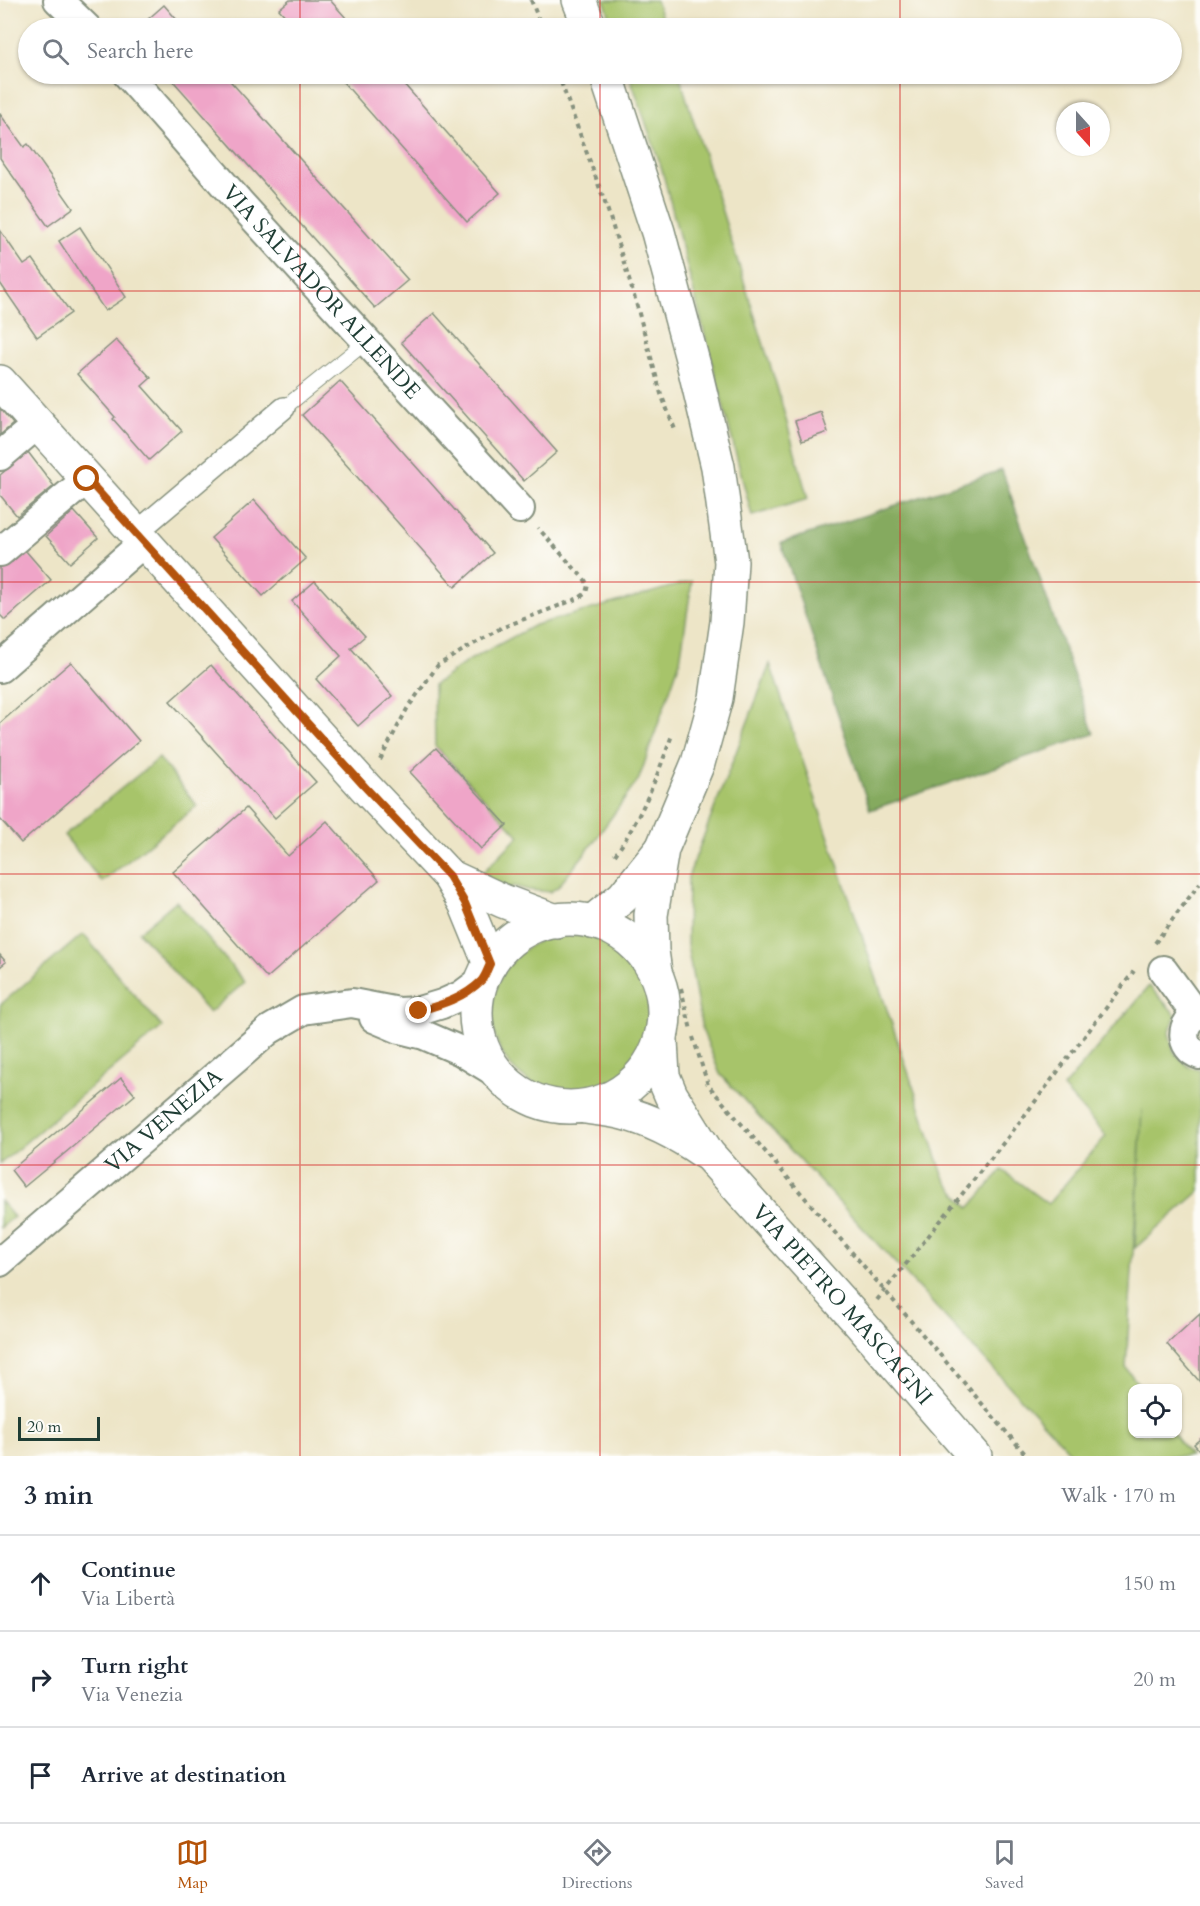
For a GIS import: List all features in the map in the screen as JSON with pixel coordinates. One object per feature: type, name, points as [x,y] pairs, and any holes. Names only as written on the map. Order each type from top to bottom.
[{"type":"main road","points":[[579,0],[586,18]]},
{"type":"main road","points":[[609,84],[658,232],[694,366],[718,467],[731,562],[727,622],[716,698],[698,762],[662,849],[651,915],[668,980]]},
{"type":"main road","points":[[0,382],[365,787],[449,876],[465,903],[486,972]]},
{"type":"main road","points":[[592,922],[623,897],[662,849]]},
{"type":"main road","points":[[449,876],[503,901],[556,921]]},
{"type":"main road","points":[[574,919],[608,927],[635,945],[668,980],[661,988],[664,1024],[661,1041],[652,1060],[639,1078],[623,1091],[604,1101],[584,1106],[565,1107],[546,1104],[527,1097],[497,1073],[481,1045],[476,1012],[486,972],[503,948],[518,935],[536,926],[574,919]]},
{"type":"main road","name":"VIA PIETRO MASCAGNI","points":[[661,1041],[663,1076],[671,1095],[708,1154],[975,1456]]},
{"type":"main road","name":"VIA PIETRO MASCAGNI","points":[[584,1106],[623,1113],[645,1120],[685,1139],[708,1154]]},
{"type":"street","points":[[57,0],[76,18]]},
{"type":"street","name":"VIA SALVADOR ALLENDE","points":[[136,84],[241,204],[520,509]]},
{"type":"street","points":[[0,668],[140,537],[284,408]]},
{"type":"street","points":[[0,456],[38,424]]},
{"type":"street","points":[[0,552],[87,479]]},
{"type":"street","points":[[1150,962],[1198,1014],[1187,1023],[1184,1034],[1187,1046],[1200,1055]]},
{"type":"street","name":"VIA VENEZIA","points":[[0,1262],[269,1030],[303,1010],[352,1003],[399,1012],[419,1011],[462,995],[486,972]]},
{"type":"street","name":"VIA VENEZIA","points":[[339,1006],[350,1007],[400,1029],[424,1035],[461,1052],[497,1073]]},
{"type":"lane","points":[[284,408],[366,342]]},
{"type":"path","points":[[531,0],[538,18]]},
{"type":"path","points":[[562,84],[608,211],[661,394],[680,441]]},
{"type":"path","points":[[365,787],[407,709],[438,665],[501,628],[579,598],[586,593],[588,585],[585,580],[520,509]]},
{"type":"path","points":[[611,860],[631,830],[665,754],[674,727]]},
{"type":"path","points":[[858,1321],[885,1292],[1150,962],[1200,883]]},
{"type":"path","points":[[668,980],[692,1031],[708,1085],[1028,1456]]},
{"type":"green space","points":[[604,0],[656,0],[662,18],[610,18]]},
{"type":"green space","points":[[632,84],[682,84],[777,387],[808,499],[752,516],[662,170]]},
{"type":"green space","points":[[1002,470],[1094,734],[870,810],[781,543]]},
{"type":"green space","points":[[692,581],[680,661],[639,779],[590,847],[558,887],[550,892],[513,886],[504,893],[478,877],[519,836],[435,746],[434,685],[468,661],[535,625]]},
{"type":"green space","points":[[770,664],[943,1175],[969,1208],[1002,1170],[1048,1204],[1106,1136],[1063,1088],[1149,986],[1176,1015],[1169,1033],[1174,1052],[1189,1067],[1200,1069],[1200,1191],[1135,1248],[1142,1109],[1126,1368],[1138,1384],[1128,1384],[1128,1438],[1177,1438],[1190,1456],[1074,1456],[720,1074],[702,1029],[687,945],[688,877]]},
{"type":"green space","points":[[159,758],[197,806],[102,882],[64,835]]},
{"type":"green space","points":[[176,901],[245,982],[209,1013],[139,932]]},
{"type":"green space","points":[[83,934],[162,1027],[0,1164],[0,1005]]},
{"type":"green space","points":[[572,934],[602,940],[628,958],[646,984],[652,1014],[646,1044],[628,1070],[602,1088],[572,1094],[542,1088],[516,1070],[498,1044],[492,1014],[498,984],[516,958],[542,940]]},
{"type":"green space","points":[[0,1201],[14,1217],[0,1228]]},
{"type":"building","points":[[290,0],[330,0],[346,18],[287,18],[279,9]]},
{"type":"building","points":[[164,5],[175,18],[149,18]]},
{"type":"building","points":[[176,84],[233,84],[408,280],[375,308]]},
{"type":"building","points":[[345,84],[404,84],[500,193],[467,222]]},
{"type":"building","points":[[0,114],[24,147],[28,144],[73,208],[48,226],[0,158]]},
{"type":"building","points":[[80,227],[126,297],[105,311],[59,241]]},
{"type":"building","points":[[0,230],[24,265],[33,259],[71,313],[37,337],[0,283]]},
{"type":"building","points":[[434,313],[557,452],[524,481],[401,342]]},
{"type":"building","points":[[116,340],[151,378],[142,386],[182,431],[149,460],[77,374]]},
{"type":"building","points":[[340,381],[493,553],[455,587],[302,415]]},
{"type":"building","points":[[0,408],[13,424],[0,435]]},
{"type":"building","points":[[821,412],[828,432],[802,441],[795,421]]},
{"type":"building","points":[[28,452],[54,486],[17,516],[0,495],[0,475]]},
{"type":"building","points":[[254,500],[306,559],[263,596],[211,538]]},
{"type":"building","points":[[74,511],[98,538],[70,563],[46,536]]},
{"type":"building","points":[[25,550],[51,580],[5,620],[0,615],[0,561],[7,555],[12,562]]},
{"type":"building","points":[[315,581],[365,636],[351,648],[392,696],[358,726],[316,679],[341,656],[292,601]]},
{"type":"building","points":[[71,662],[139,741],[21,843],[0,819],[0,723]]},
{"type":"building","points":[[211,665],[316,782],[275,818],[170,701]]},
{"type":"building","points":[[436,748],[507,825],[481,849],[410,772]]},
{"type":"building","points":[[246,808],[288,856],[327,821],[379,880],[267,978],[173,872]]},
{"type":"building","points":[[0,955],[6,962],[0,967]]},
{"type":"building","points":[[121,1078],[135,1095],[24,1187],[11,1170]]},
{"type":"building","points":[[1200,1314],[1200,1382],[1167,1344]]},
{"type":"building","points":[[1200,1439],[1200,1451],[1194,1444]]},
{"type":"route","points":[[87,479],[365,787],[449,876],[465,903],[490,964],[482,980],[462,995],[419,1011]]}]
